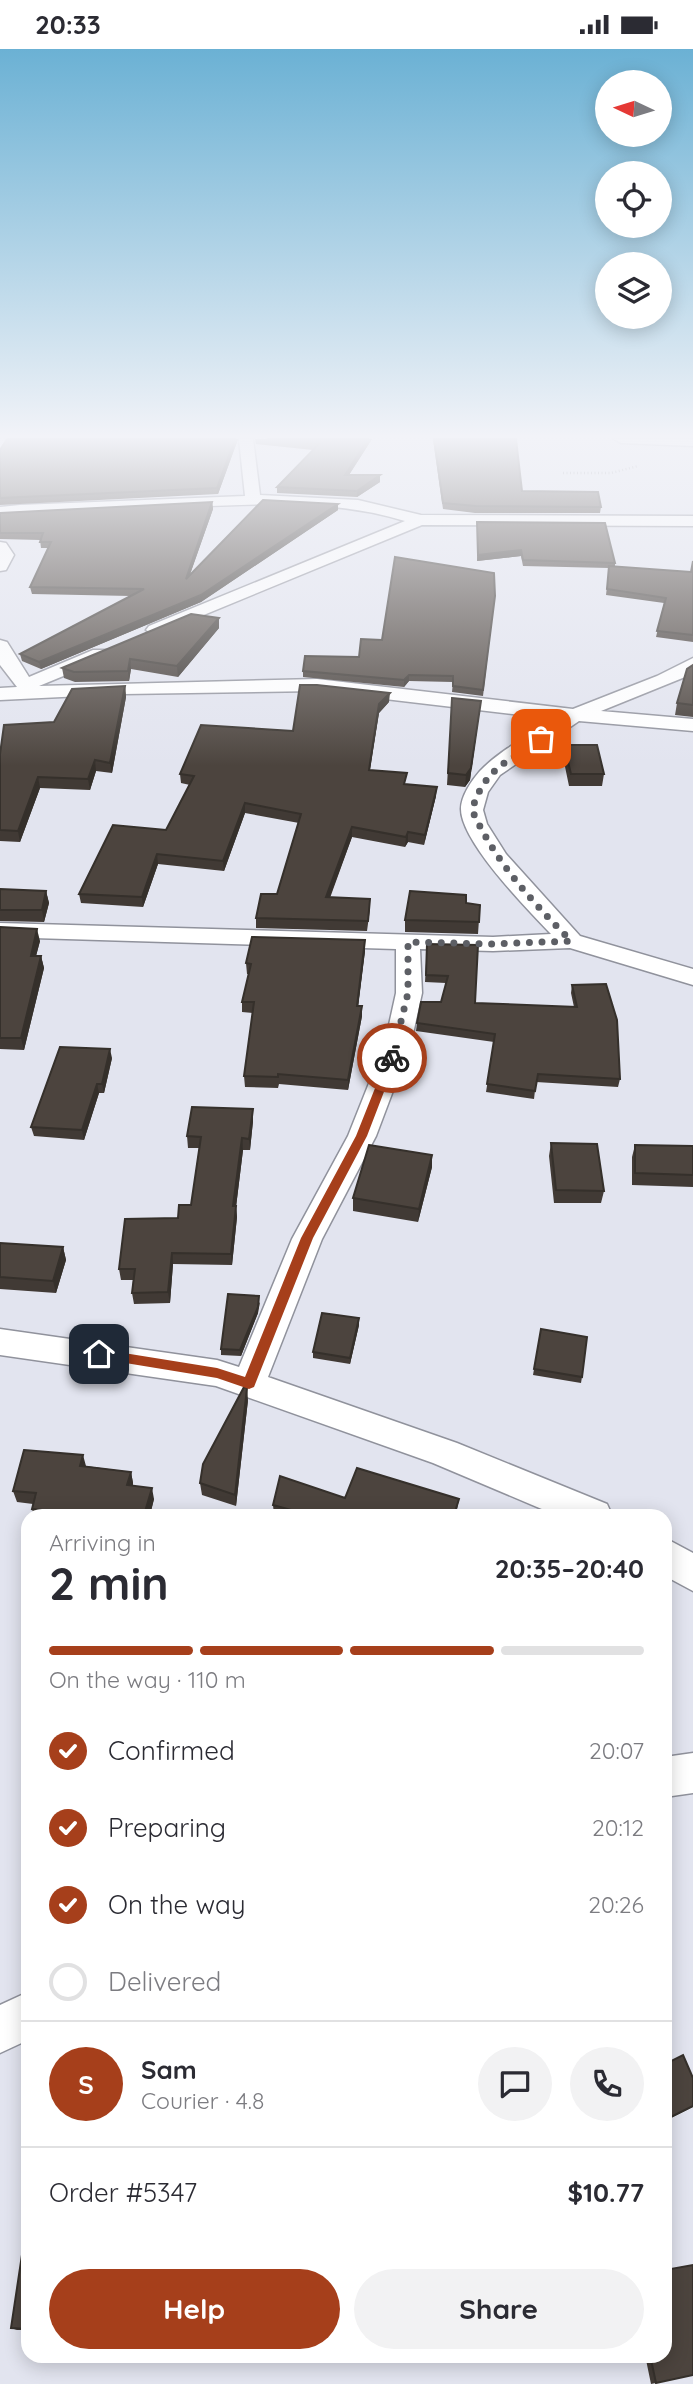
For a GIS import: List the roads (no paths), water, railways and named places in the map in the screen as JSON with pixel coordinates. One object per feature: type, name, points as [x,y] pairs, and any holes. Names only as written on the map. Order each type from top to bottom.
[{"type":"street","points":[[0,566],[6,555],[1,548]]},
{"type":"street","points":[[136,638],[349,548]]},
{"type":"street","points":[[0,646],[8,663],[25,685]]},
{"type":"street","points":[[0,694],[111,649]]},
{"type":"street","points":[[571,941],[511,876],[485,841],[472,810],[477,793],[488,775],[576,715],[671,679],[693,664]]},
{"type":"street","points":[[0,694],[317,685],[576,715],[693,725]]},
{"type":"street","points":[[0,930],[493,944],[571,941],[693,977]]},
{"type":"street","points":[[249,1383],[307,1238],[362,1136],[398,1043],[408,993],[408,942]]},
{"type":"street","points":[[0,1342],[217,1373],[445,1454],[579,1509]]},
{"type":"street","points":[[672,1560],[693,1574]]},
{"type":"street","points":[[672,1776],[693,1773]]},
{"type":"street","points":[[0,2030],[21,2019]]}]
